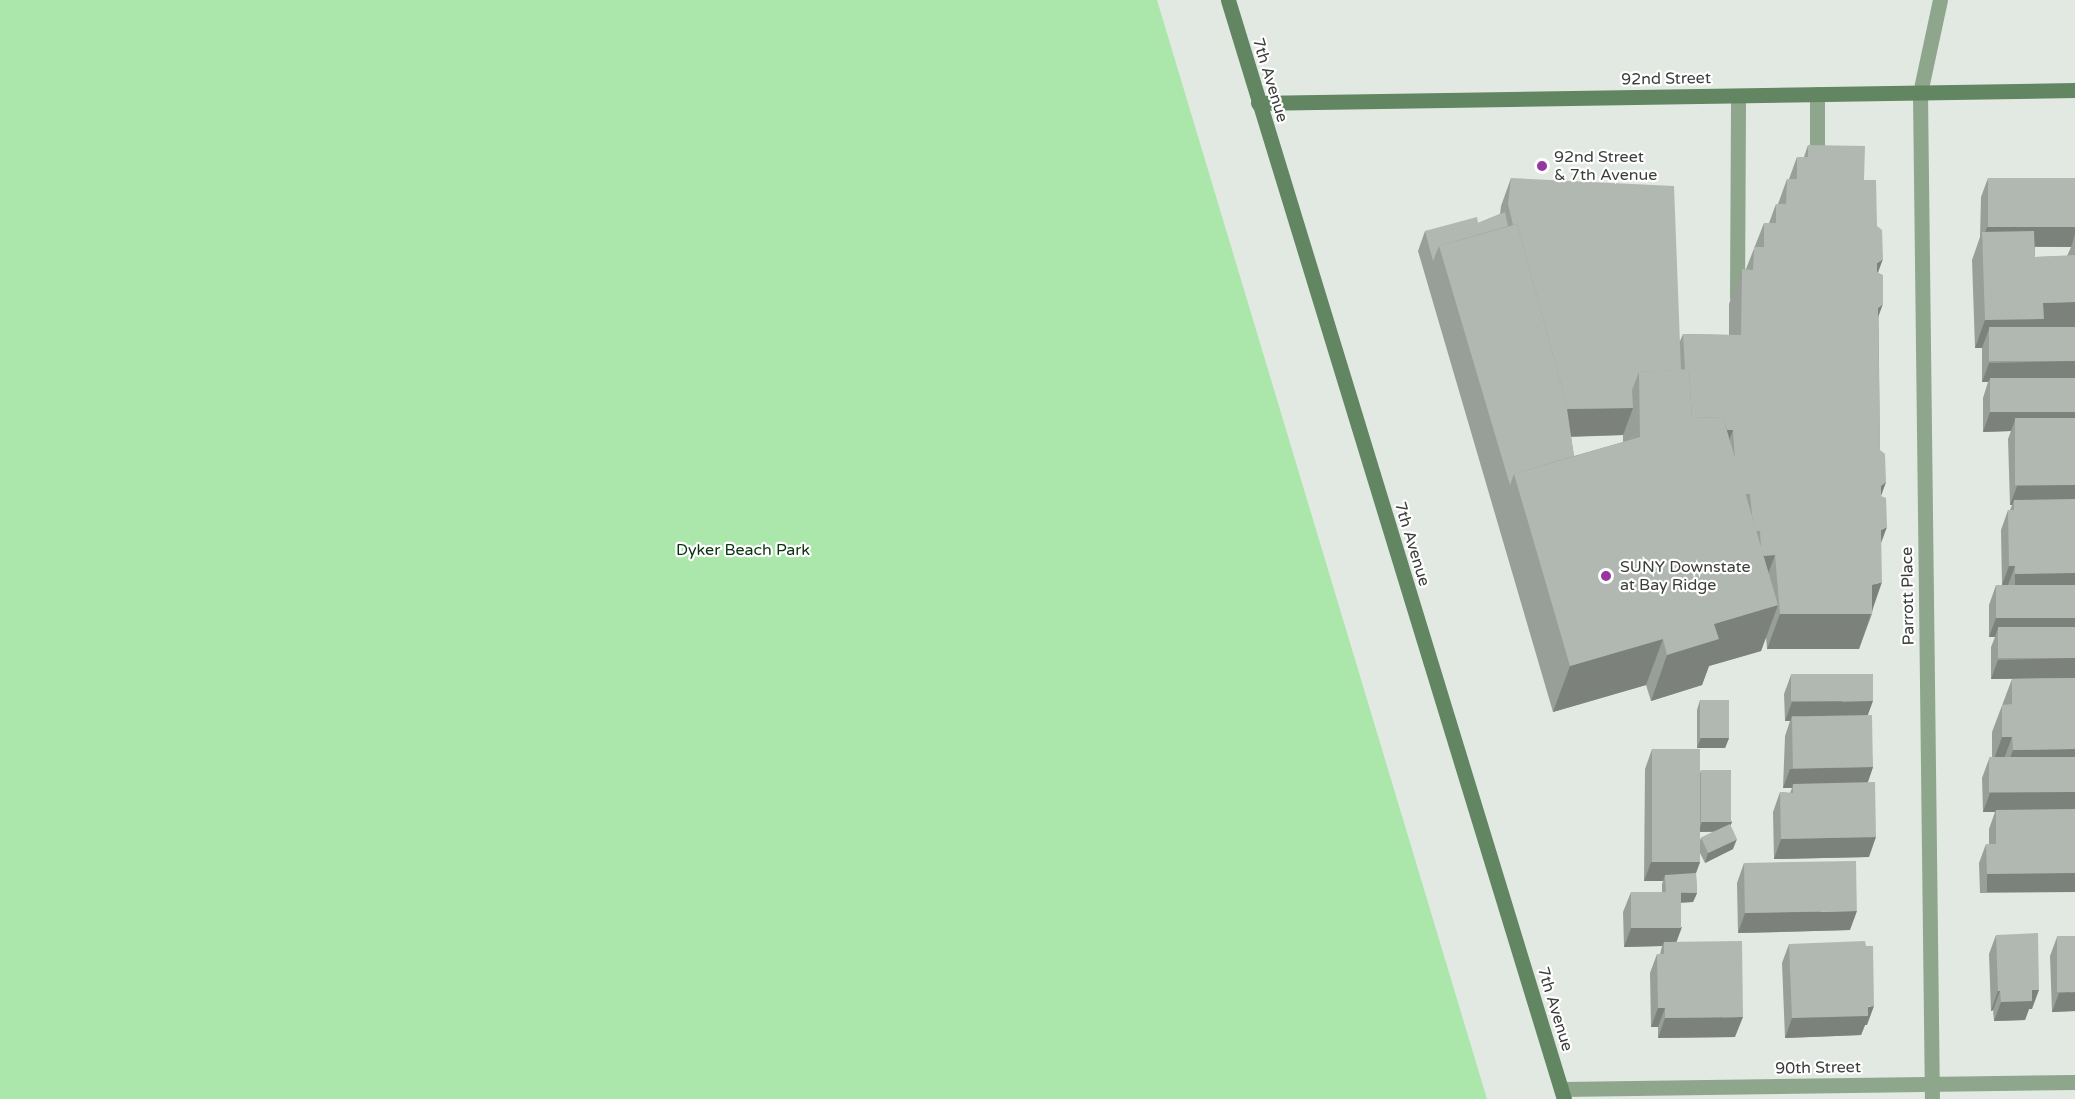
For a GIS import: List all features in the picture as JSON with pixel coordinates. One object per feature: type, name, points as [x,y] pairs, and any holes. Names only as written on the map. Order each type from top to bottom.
[{"type":"main road","name":"7th Avenue","points":[[1228,0],[1563,1094]]},
{"type":"main road","name":"92nd Street","points":[[1258,103],[2075,90]]},
{"type":"street","name":"Parrott Place","points":[[1932,1092],[1920,93],[1940,0]]},
{"type":"street","points":[[1817,94],[1817,180]]},
{"type":"street","points":[[1737,297],[1738,96]]},
{"type":"street","name":"90th Street","points":[[1563,1094],[1932,1092],[2075,1083]]},
{"type":"green space","name":"Dyker Beach Park","points":[[0,0],[1157,0],[1487,1099],[0,1099]]},
{"type":"building","points":[[1808,145],[1865,146],[1864,180],[1876,180],[1877,226],[1882,230],[1883,259],[1877,263],[1877,272],[1883,275],[1883,304],[1878,308],[1880,450],[1885,454],[1886,482],[1881,486],[1881,496],[1886,498],[1887,527],[1881,530],[1882,582],[1872,585],[1872,614],[1780,614],[1775,555],[1764,556],[1761,549],[1760,531],[1756,531],[1750,494],[1745,494],[1735,460],[1733,430],[1727,430],[1723,417],[1692,418],[1689,369],[1685,369],[1683,334],[1741,335],[1742,269],[1753,270],[1754,247],[1764,247],[1764,223],[1776,223],[1776,204],[1786,204],[1787,179],[1797,179],[1797,157],[1808,157]]},
{"type":"building","points":[[1511,178],[1674,186],[1681,370],[1639,372],[1632,390],[1633,408],[1567,409],[1517,224],[1513,225],[1508,204]]},
{"type":"building","points":[[1988,178],[2075,178],[2075,227],[1988,227]]},
{"type":"building","points":[[1505,212],[1508,226],[1439,246],[1433,261],[1425,231],[1477,217],[1478,223]]},
{"type":"building","points":[[1517,224],[1566,402],[1574,456],[1514,474],[1510,485],[1439,246]]},
{"type":"building","points":[[2034,231],[2035,257],[2075,255],[2075,302],[2043,303],[2044,319],[1985,320],[1982,232]]},
{"type":"building","points":[[1989,327],[2075,327],[2075,361],[1989,361]]},
{"type":"building","points":[[1689,369],[1692,418],[1723,417],[1778,605],[1714,624],[1719,639],[1667,655],[1663,639],[1570,666],[1514,474],[1640,437],[1639,372]]},
{"type":"building","points":[[1990,378],[2075,378],[2075,412],[1990,412]]},
{"type":"building","points":[[2015,418],[2075,418],[2075,485],[2015,485]]},
{"type":"building","points":[[2075,499],[2075,573],[2015,574],[2015,566],[2009,566],[2008,510],[2014,510],[2014,500]]},
{"type":"building","points":[[1996,585],[2075,585],[2075,618],[1996,618]]},
{"type":"building","points":[[1998,627],[2075,627],[2075,658],[1998,658]]},
{"type":"building","points":[[1791,674],[1873,674],[1873,701],[1791,701]]},
{"type":"building","points":[[2075,678],[2075,749],[2013,750],[2012,737],[2002,737],[2002,705],[2012,704],[2012,679]]},
{"type":"building","points":[[1700,700],[1729,700],[1729,738],[1700,738]]},
{"type":"building","points":[[1872,715],[1873,767],[1793,768],[1792,716]]},
{"type":"building","points":[[1652,749],[1700,749],[1700,862],[1652,862]]},
{"type":"building","points":[[1989,757],[2075,757],[2075,792],[1989,792]]},
{"type":"building","points":[[1701,770],[1731,770],[1731,822],[1701,822]]},
{"type":"building","points":[[1875,782],[1876,837],[1781,839],[1780,792],[1793,793],[1793,784]]},
{"type":"building","points":[[2075,809],[2075,873],[1987,874],[1986,844],[1996,844],[1996,810]]},
{"type":"building","points":[[1730,824],[1737,839],[1708,853],[1701,838]]},
{"type":"building","points":[[1856,861],[1857,911],[1745,913],[1744,863]]},
{"type":"building","points":[[1696,873],[1697,893],[1666,892],[1665,875]]},
{"type":"building","points":[[1631,892],[1681,892],[1681,928],[1631,928]]},
{"type":"building","points":[[2038,933],[2039,990],[2032,990],[2032,1001],[2001,1002],[2000,991],[1998,991],[1996,935]]},
{"type":"building","points":[[2057,936],[2075,936],[2075,992],[2057,992]]},
{"type":"building","points":[[1742,941],[1743,1017],[1665,1018],[1665,1008],[1658,1008],[1657,954],[1664,954],[1664,942]]},
{"type":"building","points":[[1865,941],[1866,946],[1873,946],[1874,1006],[1868,1006],[1868,1016],[1792,1018],[1789,944]]},
{"type":"place","name":"92nd Street & 7th Avenue","points":[[1542,166]]},
{"type":"place","name":"SUNY Downstate at Bay Ridge","points":[[1606,576]]}]
